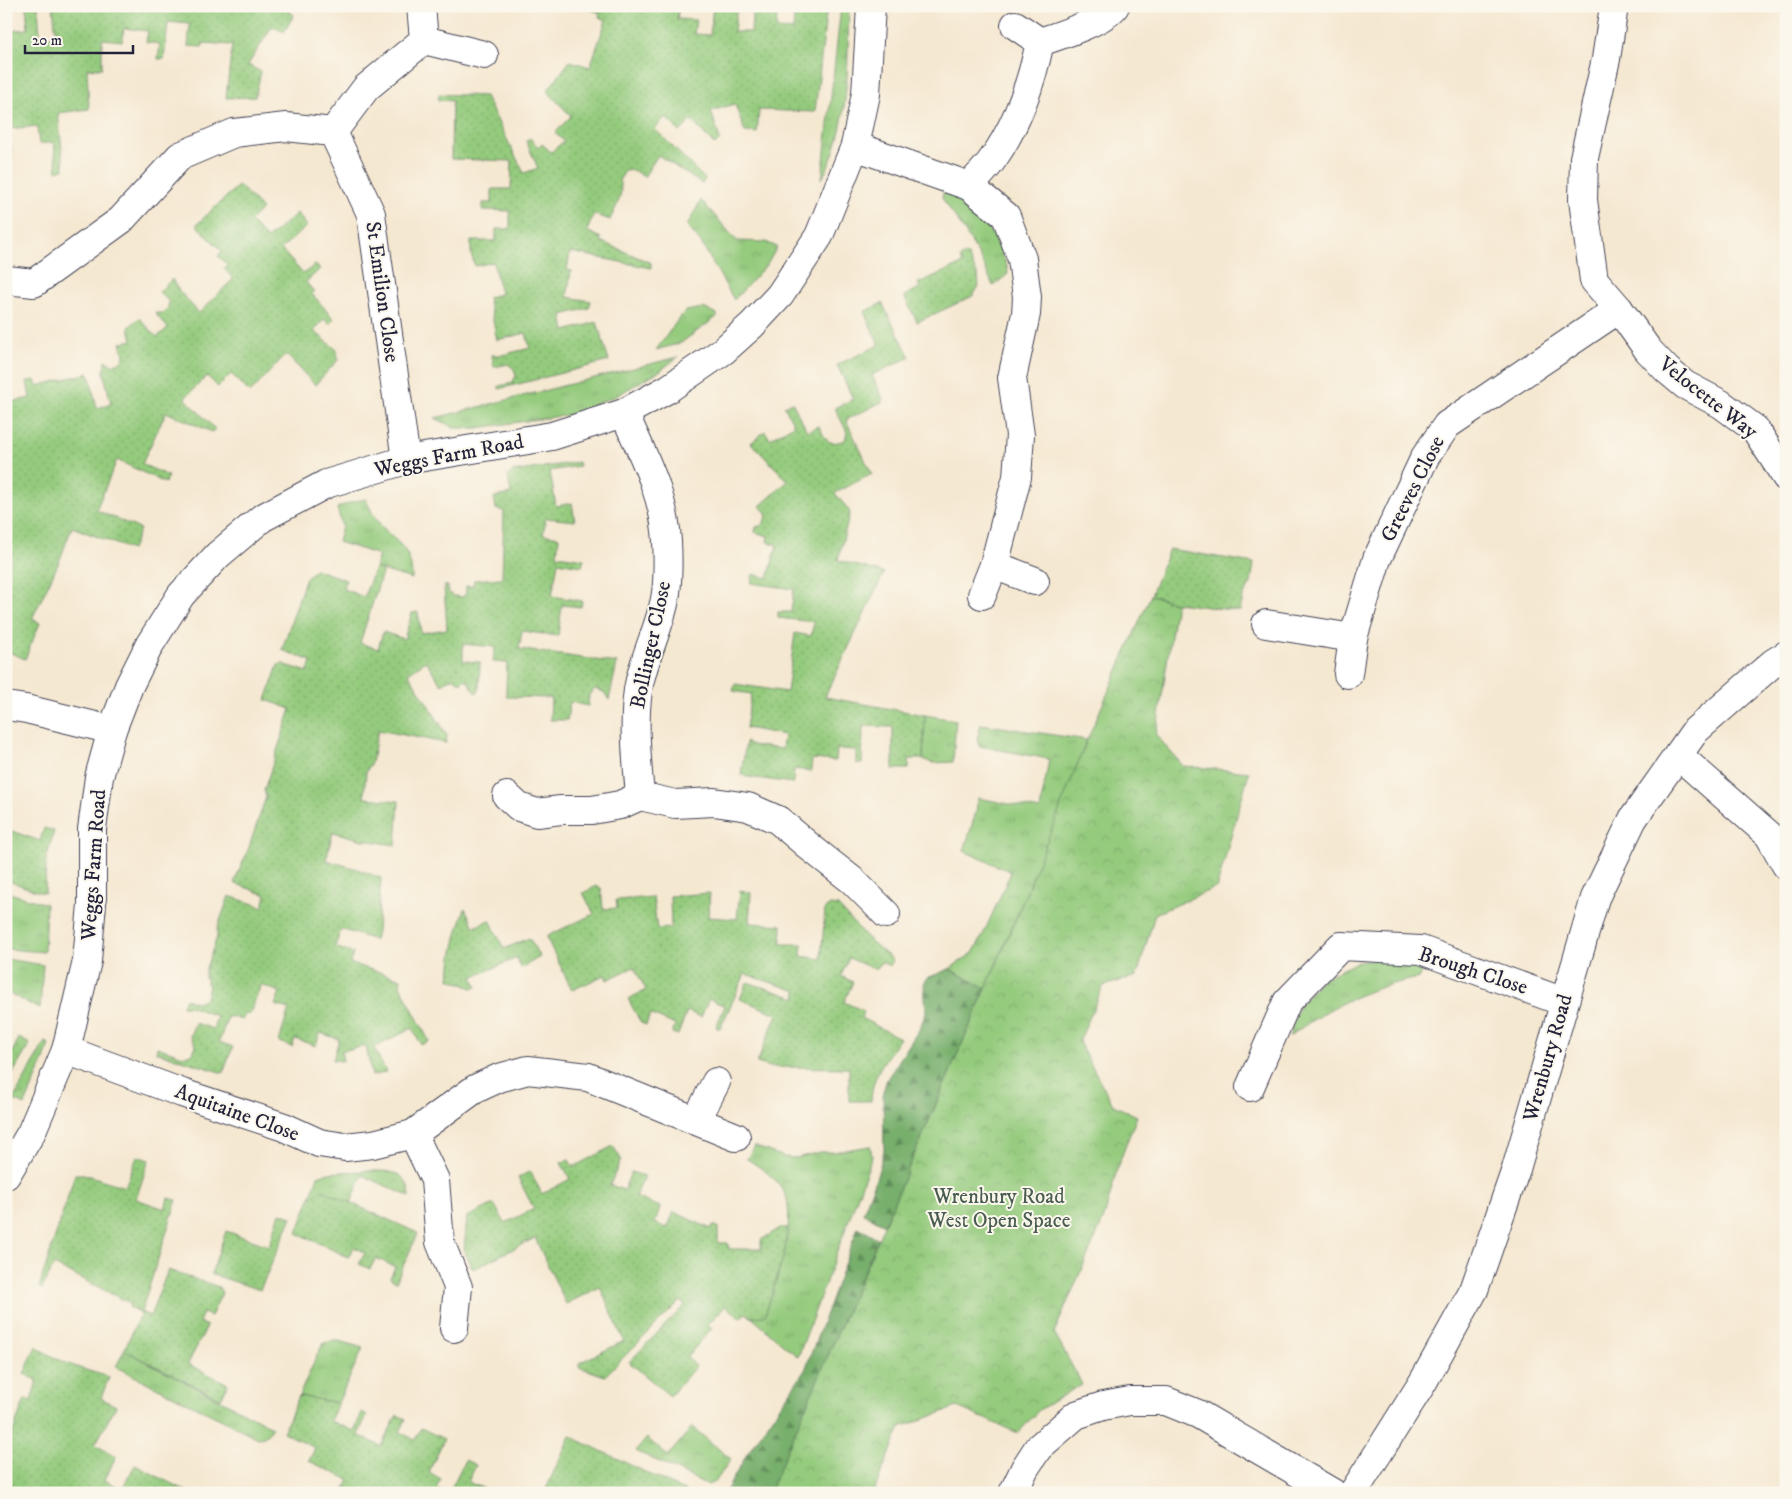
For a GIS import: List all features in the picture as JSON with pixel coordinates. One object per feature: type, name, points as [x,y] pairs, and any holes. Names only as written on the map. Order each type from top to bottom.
[{"type":"street","points":[[421,6],[424,40]]},
{"type":"street","name":"Weggs Farm Road","points":[[6,1175],[31,1133],[66,1050],[87,961],[92,904],[92,830],[100,777],[112,730],[129,686],[150,644],[181,595],[218,555],[262,518],[326,484],[406,460],[552,436],[624,413],[668,389],[723,351],[752,325],[780,295],[819,236],[855,146],[866,94],[871,6]]},
{"type":"street","points":[[1040,42],[1085,25],[1111,12],[1115,6]]},
{"type":"street","name":"Velocette Way","points":[[1614,6],[1606,59],[1584,158],[1583,200],[1594,280],[1620,309],[1648,350],[1667,370],[1685,385],[1721,404],[1755,429],[1786,477]]},
{"type":"street","points":[[1015,25],[1040,42]]},
{"type":"street","points":[[424,40],[484,55]]},
{"type":"street","points":[[6,280],[34,283],[120,220],[180,156],[234,133],[286,127],[333,132],[366,88],[424,40]]},
{"type":"street","points":[[969,186],[990,164],[1021,109],[1033,76],[1040,42]]},
{"type":"street","name":"St Emilion Close","points":[[333,132],[371,214],[406,460]]},
{"type":"street","points":[[855,146],[969,186],[1006,216],[1022,259],[1027,297],[1026,314],[1012,378],[1020,436],[1017,477],[994,565],[982,595]]},
{"type":"street","name":"Greeves Close","points":[[1348,674],[1352,638],[1377,559],[1424,456],[1447,425],[1620,309]]},
{"type":"street","name":"Bollinger Close","points":[[624,413],[646,462],[660,502],[667,541],[666,597],[648,650],[638,689],[634,728],[640,796]]},
{"type":"street","points":[[994,565],[1035,581]]},
{"type":"street","points":[[1266,624],[1352,638]]},
{"type":"street","name":"Wrenbury Road","points":[[1353,1493],[1423,1382],[1474,1290],[1516,1169],[1595,898],[1634,819],[1696,731],[1773,664],[1786,655]]},
{"type":"street","points":[[6,706],[112,730]]},
{"type":"street","points":[[1678,756],[1769,835],[1786,866]]},
{"type":"street","points":[[507,796],[518,807],[537,813],[561,810],[592,810],[620,805],[640,796],[675,804],[714,802],[748,807],[778,820],[853,881],[886,914]]},
{"type":"street","name":"Brough Close","points":[[1250,1087],[1287,1002],[1341,946],[1421,950],[1564,1002]]},
{"type":"street","name":"Aquitaine Close","points":[[66,1050],[182,1093],[284,1127],[319,1144],[345,1147],[373,1144],[413,1134],[475,1089],[499,1078],[528,1070],[588,1077],[736,1138]]},
{"type":"street","points":[[696,1121],[716,1082]]},
{"type":"street","points":[[413,1134],[435,1180],[440,1242],[458,1287],[454,1328]]},
{"type":"street","points":[[1013,1493],[1025,1468],[1038,1448],[1076,1415],[1103,1406],[1130,1401],[1166,1401],[1198,1414],[1333,1493]]},
{"type":"green space","points":[[26,6],[38,6],[40,38],[56,36],[53,6],[281,6],[294,15],[284,32],[272,26],[248,65],[261,72],[255,97],[226,98],[232,45],[204,43],[202,47],[188,46],[190,24],[168,22],[164,59],[158,59],[160,44],[146,42],[148,31],[124,28],[122,41],[102,39],[102,68],[87,69],[89,109],[58,113],[64,169],[57,171],[54,142],[39,144],[37,126],[9,129],[12,159],[6,159],[6,65],[10,64],[8,31],[28,29]]},
{"type":"green space","points":[[582,6],[646,6],[656,9],[658,6],[679,6],[677,19],[696,20],[694,34],[710,35],[713,6],[737,6],[734,32],[751,32],[753,6],[778,6],[776,29],[793,30],[795,6],[813,6],[815,8],[827,6],[815,112],[759,110],[757,133],[745,132],[735,104],[711,111],[720,140],[715,145],[691,120],[680,132],[665,117],[655,129],[705,179],[702,184],[658,155],[644,177],[633,170],[625,171],[619,181],[621,186],[620,196],[610,220],[594,214],[587,231],[601,238],[600,241],[651,263],[651,268],[570,252],[567,270],[571,271],[567,297],[591,301],[589,308],[562,315],[565,331],[597,322],[609,361],[499,389],[499,386],[512,383],[516,376],[514,369],[508,364],[494,367],[492,355],[502,355],[530,348],[526,333],[497,340],[488,297],[501,294],[493,262],[475,266],[471,254],[471,241],[496,241],[496,229],[510,229],[510,211],[483,210],[483,203],[492,203],[492,189],[511,189],[512,161],[451,159],[452,101],[438,100],[439,94],[485,96],[524,173],[538,168],[526,141],[530,138],[538,147],[542,144],[551,152],[564,141],[555,133],[571,116],[547,91],[570,61],[590,67],[606,20],[599,17],[600,13]]},
{"type":"green space","points":[[841,6],[849,6],[846,94],[838,138],[822,179]]},
{"type":"green space","points":[[239,185],[262,209],[250,221],[267,239],[297,213],[307,226],[281,249],[303,274],[315,265],[320,269],[306,282],[314,292],[312,294],[334,319],[329,324],[324,319],[314,331],[337,350],[338,360],[315,385],[286,354],[250,393],[231,374],[218,387],[207,376],[185,398],[215,429],[212,432],[166,412],[142,464],[168,476],[165,483],[117,460],[96,510],[140,529],[132,550],[72,527],[59,562],[32,619],[40,623],[25,659],[6,651],[6,403],[30,398],[27,381],[35,380],[37,386],[89,373],[97,408],[111,404],[104,374],[105,360],[112,365],[122,361],[124,355],[121,343],[132,340],[129,327],[139,318],[157,337],[168,328],[155,313],[163,313],[168,308],[169,302],[159,292],[172,279],[179,291],[199,313],[233,279],[224,268],[227,265],[218,256],[222,251],[196,225]]},
{"type":"green space","points":[[943,192],[962,202],[978,216],[991,232],[1006,263],[1008,274],[993,286],[977,252],[942,198]]},
{"type":"green space","points":[[701,200],[737,241],[766,242],[777,247],[768,263],[734,300],[702,244],[687,226]]},
{"type":"green space","points":[[967,254],[978,276],[979,286],[973,296],[917,322],[904,296],[920,288],[918,283],[962,264],[960,258]]},
{"type":"green space","points":[[882,303],[910,357],[872,375],[884,401],[846,420],[872,474],[835,493],[850,512],[838,560],[884,573],[825,697],[925,715],[923,759],[909,759],[909,769],[893,769],[893,727],[863,726],[862,764],[856,763],[856,750],[837,749],[836,761],[812,759],[811,771],[794,769],[793,783],[748,777],[741,774],[746,742],[751,745],[782,749],[784,735],[746,728],[751,694],[733,691],[735,684],[787,692],[795,633],[811,636],[814,622],[778,618],[778,612],[791,612],[794,589],[751,583],[753,574],[768,578],[777,545],[767,542],[768,536],[755,532],[756,527],[763,525],[767,514],[760,506],[788,481],[751,443],[765,431],[770,439],[794,425],[784,406],[792,402],[807,431],[819,426],[828,441],[845,440],[847,432],[835,408],[853,399],[837,365],[879,345],[864,312]]},
{"type":"green space","points":[[703,308],[718,316],[681,343],[656,350],[686,311]]},
{"type":"green space","points":[[678,357],[661,370],[616,396],[568,415],[477,428],[455,428],[435,418]]},
{"type":"green space","points":[[578,462],[579,466],[550,471],[556,506],[572,503],[575,521],[546,518],[543,534],[559,537],[557,555],[584,559],[582,566],[558,562],[552,596],[582,601],[581,607],[562,605],[558,636],[522,631],[519,649],[617,663],[609,700],[604,692],[595,689],[589,695],[588,706],[570,702],[567,720],[550,720],[551,698],[507,697],[507,663],[493,662],[495,647],[463,644],[463,661],[480,662],[479,691],[476,693],[466,679],[459,683],[454,677],[441,684],[426,661],[408,673],[447,735],[446,743],[378,730],[372,761],[366,772],[364,798],[399,801],[396,845],[363,840],[333,832],[326,860],[381,878],[375,940],[341,929],[335,947],[353,953],[350,963],[401,979],[400,985],[429,1041],[421,1045],[412,1028],[374,1048],[386,1072],[372,1076],[366,1046],[341,1051],[343,1061],[333,1060],[339,1039],[320,1033],[316,1046],[295,1039],[292,1047],[279,1042],[289,1009],[275,1005],[280,992],[261,985],[250,1014],[245,1013],[242,1020],[228,1016],[219,1042],[233,1047],[223,1073],[156,1052],[157,1047],[183,1056],[192,1054],[196,1046],[190,1036],[195,1023],[213,1029],[217,1016],[189,1006],[182,1006],[185,999],[197,1002],[206,998],[209,987],[205,978],[205,971],[229,896],[263,907],[266,895],[234,883],[248,850],[266,797],[264,790],[291,709],[266,700],[278,665],[283,664],[308,672],[311,661],[282,650],[305,580],[315,569],[346,580],[343,589],[364,597],[375,568],[383,570],[360,643],[378,649],[383,632],[404,639],[412,613],[418,612],[421,633],[447,629],[444,586],[448,586],[448,592],[453,596],[463,597],[466,593],[466,586],[473,586],[474,580],[502,578],[504,511],[496,509],[494,497],[511,494],[508,476],[512,472]]},
{"type":"green space","points":[[366,499],[379,522],[406,553],[411,564],[412,579],[375,568],[379,555],[338,542],[342,526],[337,508]]},
{"type":"green space","points":[[1169,549],[1254,563],[1251,583],[1243,597],[1240,611],[1176,603],[1151,595]]},
{"type":"green space","name":"Wrenbury Road West Open Space","points":[[1151,595],[1176,603],[1156,735],[1183,766],[1249,772],[1217,887],[1155,914],[1137,976],[1103,986],[1079,1042],[1113,1105],[1137,1116],[1118,1166],[1104,1218],[1054,1333],[1082,1384],[1039,1410],[1018,1433],[957,1407],[901,1427],[873,1493],[769,1493],[1018,914],[1087,740]]},
{"type":"green space","points":[[925,715],[956,720],[953,762],[932,763],[923,759]]},
{"type":"green space","points":[[981,724],[1087,740],[1048,842],[986,988],[949,969],[973,953],[1011,872],[964,851],[976,812],[978,798],[1040,810],[1049,759],[979,746],[977,739]]},
{"type":"green space","points":[[44,828],[54,831],[46,860],[45,893],[6,880],[6,829],[40,841]]},
{"type":"green space","points":[[597,886],[601,888],[603,909],[617,908],[616,900],[653,897],[657,929],[671,928],[670,896],[710,893],[708,917],[737,919],[740,891],[751,893],[749,923],[782,925],[781,944],[802,944],[801,956],[821,959],[825,909],[830,905],[838,906],[866,937],[893,960],[890,966],[881,962],[876,970],[849,958],[841,976],[853,982],[844,1002],[864,1011],[861,1018],[900,1038],[877,1075],[871,1101],[849,1101],[849,1068],[770,1067],[757,1063],[777,1014],[740,999],[747,982],[796,998],[797,991],[745,974],[720,1029],[716,1027],[725,1006],[709,999],[701,1017],[687,1011],[678,1035],[672,1033],[675,1025],[650,1014],[646,1025],[641,1023],[628,999],[646,990],[634,967],[607,980],[605,975],[572,990],[547,936],[594,914],[583,893]]},
{"type":"green space","points":[[6,892],[46,904],[44,952],[6,949]]},
{"type":"green space","points":[[465,908],[474,927],[490,920],[504,949],[529,938],[540,957],[521,968],[517,958],[473,977],[477,986],[472,988],[450,979],[455,943]]},
{"type":"green space","points":[[6,959],[43,965],[40,1009],[6,992]]},
{"type":"green space","points":[[1384,959],[1422,968],[1419,978],[1383,987],[1350,999],[1289,1037],[1299,1006],[1322,979],[1357,962]]},
{"type":"green space","points":[[949,969],[986,988],[884,1225],[863,1213],[884,1151],[883,1092],[887,1079],[920,1028],[926,1012],[924,984],[927,978]]},
{"type":"green space","points":[[19,1038],[30,1044],[6,1085],[6,1065]]},
{"type":"green space","points":[[45,1042],[49,1044],[44,1060],[25,1105],[13,1100]]},
{"type":"green space","points":[[613,1146],[621,1159],[610,1185],[624,1190],[631,1172],[644,1176],[635,1197],[660,1207],[655,1223],[667,1228],[674,1212],[711,1229],[713,1225],[718,1227],[718,1243],[728,1243],[729,1249],[761,1249],[761,1240],[780,1228],[787,1228],[785,1251],[765,1316],[751,1317],[746,1313],[740,1318],[726,1306],[708,1324],[712,1328],[687,1357],[696,1366],[670,1396],[629,1362],[685,1305],[680,1301],[605,1376],[579,1367],[579,1363],[624,1341],[600,1287],[566,1304],[535,1238],[473,1269],[464,1250],[467,1217],[494,1204],[505,1223],[534,1209],[518,1178],[530,1171],[542,1194],[570,1179],[561,1163],[569,1160],[573,1167]]},
{"type":"green space","points":[[754,1146],[784,1157],[796,1158],[820,1152],[833,1152],[870,1146],[872,1156],[868,1168],[798,1357],[751,1317],[765,1315],[779,1272],[788,1224],[788,1209],[783,1190],[769,1174],[747,1159]]},
{"type":"green space","points":[[137,1156],[149,1160],[136,1199],[165,1209],[168,1198],[177,1200],[141,1312],[150,1316],[168,1270],[219,1287],[222,1293],[211,1316],[203,1313],[199,1322],[207,1326],[188,1364],[228,1384],[221,1399],[124,1350],[141,1313],[129,1307],[130,1303],[54,1265],[42,1289],[39,1287],[75,1174],[84,1174],[125,1187]]},
{"type":"green space","points":[[334,1172],[390,1172],[401,1176],[406,1181],[410,1197],[362,1175],[351,1203],[322,1190],[310,1198],[318,1176]]},
{"type":"green space","points":[[322,1190],[418,1233],[396,1282],[390,1278],[395,1267],[376,1258],[370,1269],[359,1264],[365,1253],[354,1247],[348,1257],[297,1233],[310,1198]]},
{"type":"green space","points":[[280,1213],[292,1217],[260,1290],[211,1274],[226,1231],[269,1246]]},
{"type":"green space","points":[[858,1227],[878,1239],[769,1493],[725,1493],[747,1454],[805,1370]]},
{"type":"green space","points":[[339,1341],[363,1348],[338,1403],[299,1396],[323,1344]]},
{"type":"green space","points":[[36,1346],[62,1361],[109,1377],[101,1398],[116,1406],[95,1445],[116,1456],[105,1480],[122,1489],[135,1465],[190,1493],[11,1493],[6,1491],[6,1465],[9,1457],[6,1456],[6,1450],[25,1399],[31,1401],[37,1380],[24,1374]]},
{"type":"green space","points":[[124,1350],[272,1427],[267,1435],[258,1438],[116,1367]]},
{"type":"green space","points":[[299,1396],[338,1403],[330,1421],[354,1431],[362,1412],[367,1415],[358,1435],[381,1446],[397,1415],[406,1419],[400,1432],[415,1440],[421,1428],[444,1439],[429,1472],[441,1479],[436,1488],[447,1493],[343,1493],[349,1480],[309,1461],[315,1448],[283,1432]]},
{"type":"green space","points":[[692,1427],[731,1459],[716,1481],[708,1485],[636,1451],[647,1438],[668,1456]]},
{"type":"green space","points":[[570,1436],[689,1493],[555,1493],[546,1489]]},
{"type":"green space","points":[[465,1460],[476,1465],[468,1482],[485,1489],[484,1493],[449,1493]]}]
